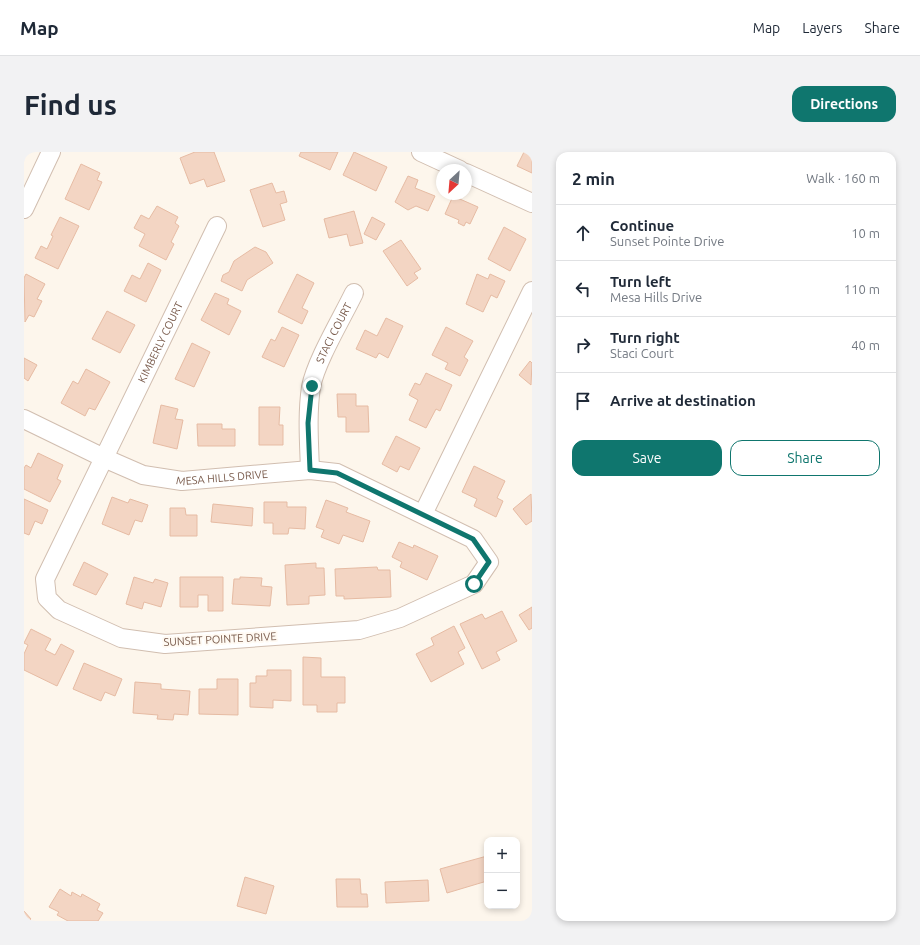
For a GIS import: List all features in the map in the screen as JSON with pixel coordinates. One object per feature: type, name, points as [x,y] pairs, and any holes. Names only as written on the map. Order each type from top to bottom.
[{"type":"street","points":[[26,200],[51,152]]},
{"type":"street","points":[[421,152],[447,164]]},
{"type":"street","points":[[472,176],[532,203]]},
{"type":"street","name":"KIMBERLY COURT","points":[[104,458],[217,226]]},
{"type":"street","points":[[423,514],[532,291]]},
{"type":"street","name":"STACI COURT","points":[[310,470],[308,423],[312,386],[323,356],[354,293]]},
{"type":"street","name":"MESA HILLS DRIVE","points":[[24,419],[104,458],[143,475],[182,481],[310,470],[337,473],[473,539],[489,562]]},
{"type":"street","name":"SUNSET POINTE DRIVE","points":[[104,458],[45,579],[47,598],[59,610],[121,638],[165,644],[359,630],[400,618],[474,584],[489,562]]},
{"type":"building","points":[[195,152],[214,152],[225,181],[207,187],[204,179],[190,184],[180,158]]},
{"type":"building","points":[[301,152],[338,152],[330,170],[299,156]]},
{"type":"building","points":[[354,152],[387,167],[376,191],[343,175]]},
{"type":"building","points":[[524,152],[532,152],[532,173],[517,166]]},
{"type":"building","points":[[81,164],[100,173],[97,180],[102,182],[89,210],[65,199]]},
{"type":"building","points":[[408,176],[418,180],[415,188],[435,196],[428,211],[416,206],[408,210],[395,202]]},
{"type":"building","points":[[272,183],[276,193],[284,191],[287,202],[280,204],[285,220],[263,227],[250,190]]},
{"type":"building","points":[[451,200],[462,200],[478,207],[470,224],[466,222],[464,226],[458,223],[459,220],[445,214]]},
{"type":"building","points":[[157,206],[178,217],[175,223],[179,226],[171,242],[174,244],[166,260],[139,246],[145,234],[134,228],[141,215],[149,219]]},
{"type":"building","points":[[354,211],[363,243],[350,246],[347,234],[329,238],[324,219]]},
{"type":"building","points":[[60,217],[79,226],[58,269],[35,258],[41,246],[47,249],[53,236],[51,235]]},
{"type":"building","points":[[372,217],[385,224],[376,240],[364,234]]},
{"type":"building","points":[[504,227],[526,239],[510,271],[488,259]]},
{"type":"building","points":[[401,240],[421,269],[414,273],[418,278],[407,286],[383,251]]},
{"type":"building","points":[[255,247],[266,252],[273,263],[247,280],[242,291],[221,281],[223,275],[229,272],[234,261]]},
{"type":"building","points":[[148,263],[161,270],[146,302],[124,291],[132,275],[140,279]]},
{"type":"building","points":[[26,274],[45,284],[37,299],[42,301],[34,317],[29,315],[25,322],[24,278]]},
{"type":"building","points":[[297,274],[314,283],[302,308],[308,311],[302,324],[278,312]]},
{"type":"building","points":[[477,274],[488,279],[490,274],[505,281],[497,298],[491,295],[483,312],[466,304]]},
{"type":"building","points":[[215,293],[229,299],[227,304],[241,311],[229,335],[201,320]]},
{"type":"building","points":[[107,311],[135,325],[120,353],[92,339]]},
{"type":"building","points":[[386,318],[403,326],[388,358],[379,353],[376,358],[356,349],[365,330],[377,336]]},
{"type":"building","points":[[282,327],[299,335],[284,367],[262,357],[271,339],[275,341]]},
{"type":"building","points":[[446,327],[473,341],[464,357],[468,360],[460,376],[445,369],[448,363],[432,355]]},
{"type":"building","points":[[192,343],[210,352],[194,387],[175,379]]},
{"type":"building","points":[[24,358],[37,365],[28,381],[24,378]]},
{"type":"building","points":[[530,361],[532,363],[531,385],[519,375]]},
{"type":"building","points":[[86,369],[110,382],[95,410],[89,408],[85,416],[61,403],[73,381],[78,384]]},
{"type":"building","points":[[426,373],[452,385],[440,411],[436,409],[426,428],[409,420],[418,400],[409,395],[415,383],[420,385]]},
{"type":"building","points":[[337,394],[356,394],[356,406],[368,406],[369,432],[346,432],[346,417],[338,417]]},
{"type":"building","points":[[161,405],[178,409],[175,419],[183,420],[177,449],[153,443]]},
{"type":"building","points":[[259,407],[280,407],[279,425],[283,425],[283,445],[259,445]]},
{"type":"building","points":[[197,424],[222,424],[222,429],[235,429],[235,446],[198,446]]},
{"type":"building","points":[[396,436],[420,448],[409,470],[400,466],[397,472],[382,464]]},
{"type":"building","points":[[38,453],[63,465],[57,479],[61,481],[50,502],[24,489],[24,468],[26,465],[31,468]]},
{"type":"building","points":[[474,466],[505,481],[497,498],[503,501],[496,517],[474,506],[477,499],[462,492]]},
{"type":"building","points":[[531,494],[532,521],[526,525],[513,509]]},
{"type":"building","points":[[112,497],[128,503],[130,499],[148,505],[142,522],[135,520],[129,535],[102,524]]},
{"type":"building","points":[[24,499],[48,510],[42,524],[35,521],[29,535],[24,533]]},
{"type":"building","points":[[326,500],[348,508],[346,512],[370,521],[363,542],[343,535],[339,544],[321,537],[324,530],[316,527]]},
{"type":"building","points":[[264,502],[287,502],[287,507],[306,507],[305,529],[289,528],[288,534],[273,534],[273,523],[264,523]]},
{"type":"building","points":[[213,504],[253,508],[252,526],[211,522]]},
{"type":"building","points":[[170,508],[185,508],[186,515],[197,515],[197,536],[170,536]]},
{"type":"building","points":[[399,542],[413,548],[414,545],[438,556],[427,580],[400,567],[402,562],[392,557]]},
{"type":"building","points":[[84,562],[108,574],[96,595],[73,585]]},
{"type":"building","points":[[316,563],[316,568],[324,568],[325,595],[309,596],[309,604],[287,605],[285,565]]},
{"type":"building","points":[[377,567],[378,570],[390,570],[391,597],[344,599],[344,596],[336,596],[335,569]]},
{"type":"building","points":[[134,577],[153,583],[155,579],[168,583],[161,607],[144,602],[142,609],[126,604]]},
{"type":"building","points":[[180,577],[223,577],[223,611],[208,611],[208,595],[198,595],[198,607],[180,607]]},
{"type":"building","points":[[240,577],[262,578],[261,586],[272,587],[270,606],[232,604],[234,579],[240,579]]},
{"type":"building","points":[[532,607],[532,628],[529,630],[519,615]]},
{"type":"building","points":[[502,611],[517,641],[496,652],[500,660],[482,669],[460,624],[482,614],[485,619]]},
{"type":"building","points":[[454,626],[465,648],[458,652],[464,664],[431,682],[416,654],[434,645],[431,638]]},
{"type":"building","points":[[31,629],[51,639],[45,650],[55,655],[61,644],[74,651],[57,686],[24,670],[24,654],[28,645],[24,643]]},
{"type":"building","points":[[303,657],[321,658],[321,677],[345,677],[345,703],[337,703],[337,712],[317,712],[317,705],[303,705]]},
{"type":"building","points":[[84,663],[122,679],[115,696],[105,692],[101,701],[73,689]]},
{"type":"building","points":[[267,670],[291,670],[291,701],[273,700],[273,708],[250,707],[250,683],[256,683],[256,676],[267,676]]},
{"type":"building","points":[[217,679],[238,679],[238,715],[199,714],[199,689],[217,689]]},
{"type":"building","points":[[135,682],[161,684],[161,689],[190,691],[188,715],[174,714],[173,720],[157,719],[158,715],[133,713]]},
{"type":"building","points":[[484,857],[484,882],[447,893],[440,869]]},
{"type":"building","points":[[245,877],[274,886],[266,914],[237,906]]},
{"type":"building","points":[[336,879],[360,879],[361,894],[367,894],[368,907],[337,907]]},
{"type":"building","points":[[428,880],[429,901],[386,903],[385,882]]},
{"type":"building","points":[[60,889],[71,896],[72,892],[81,897],[82,894],[100,904],[97,910],[103,913],[98,921],[68,921],[57,915],[59,912],[49,907]]},
{"type":"building","points":[[24,911],[31,919],[29,921],[24,921]]},
{"type":"route","points":[[312,386],[308,423],[310,470],[337,473],[473,539],[489,562],[474,584]]}]
